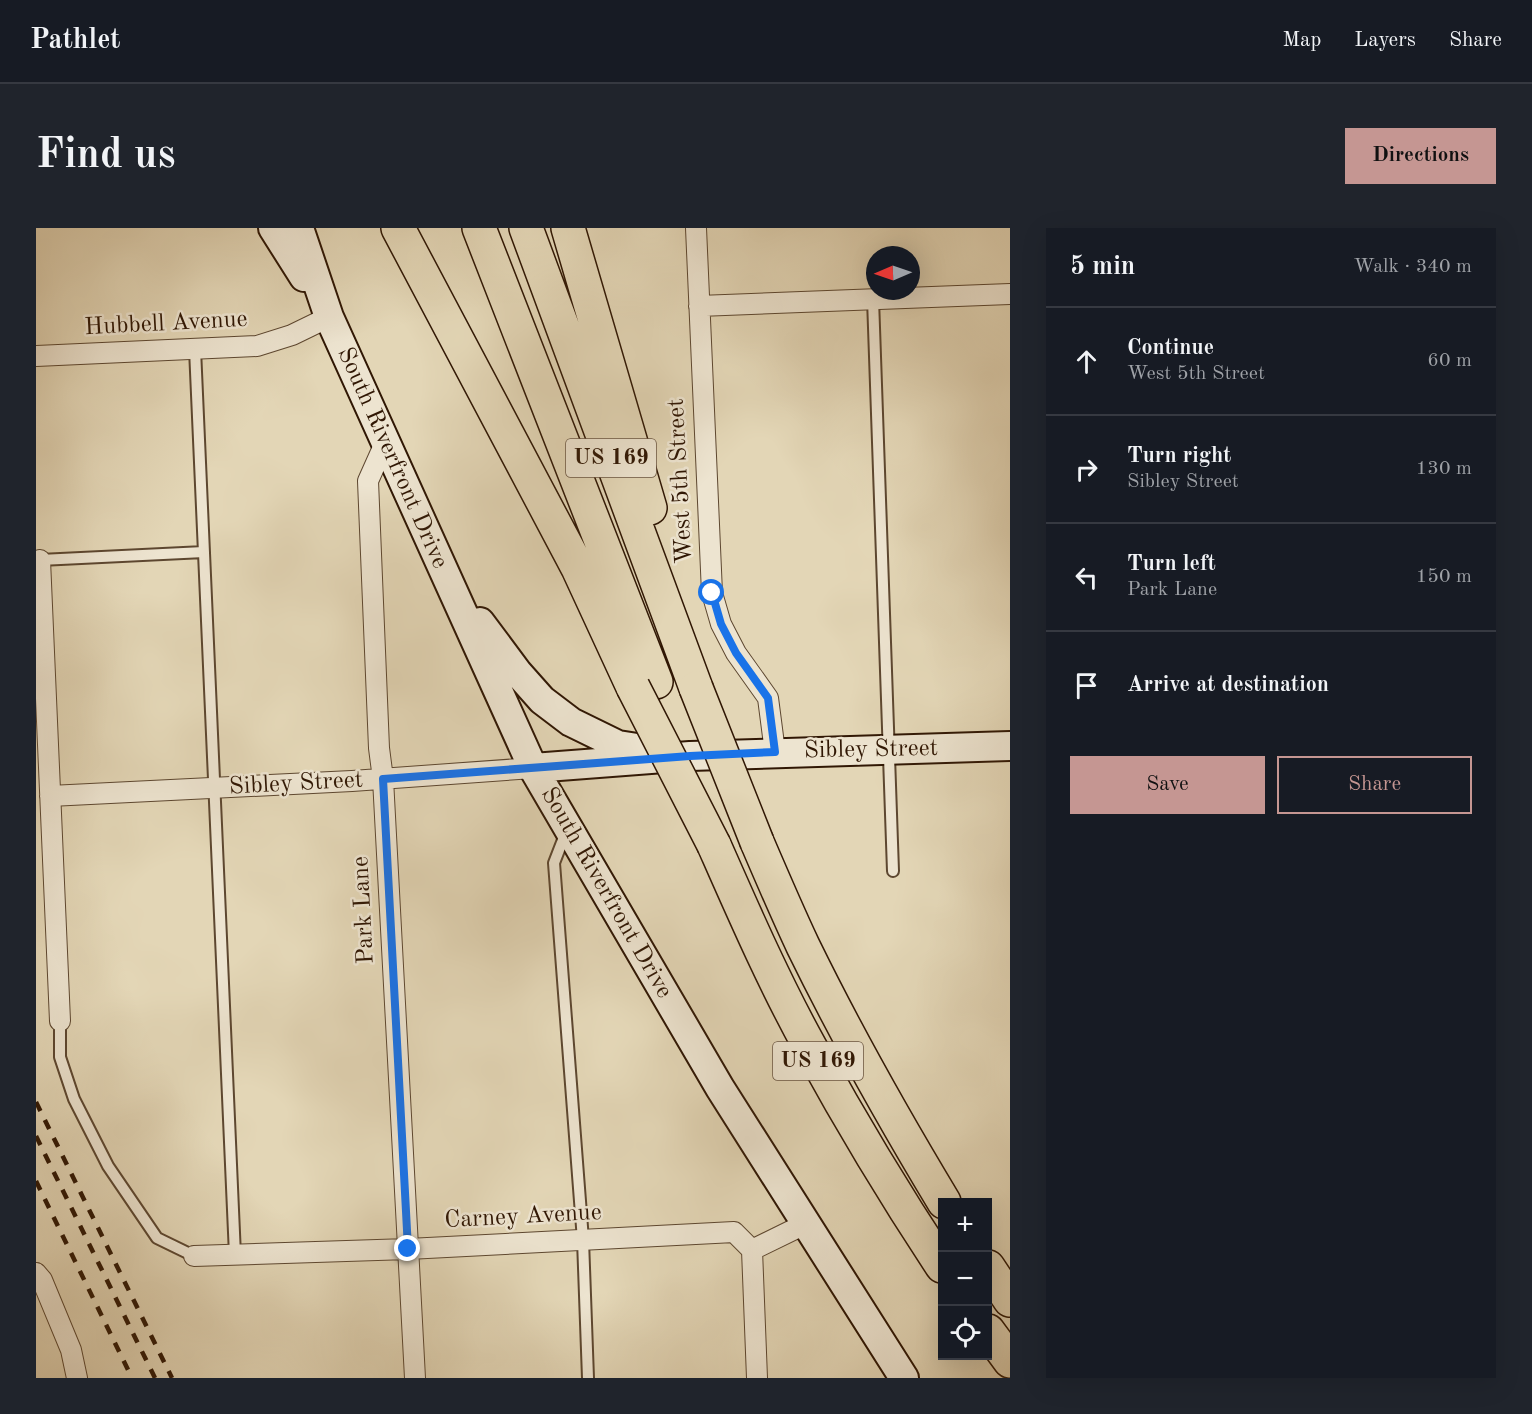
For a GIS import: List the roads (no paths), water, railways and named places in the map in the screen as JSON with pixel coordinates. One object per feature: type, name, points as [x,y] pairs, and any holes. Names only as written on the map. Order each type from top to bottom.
[{"type":"highway","points":[[398,228],[578,568],[645,685]]},
{"type":"highway","name":"US 169","points":[[478,228],[645,685],[714,845],[809,1046],[938,1260]]},
{"type":"highway","name":"US 169","points":[[526,228],[691,676],[757,842],[802,945],[898,1125],[941,1198]]},
{"type":"highway","points":[[568,228],[664,555],[691,676]]},
{"type":"highway","points":[[992,1274],[1010,1300]]},
{"type":"highway","points":[[992,1338],[1010,1361]]},
{"type":"main road","name":"South Riverfront Drive","points":[[273,228],[329,317]]},
{"type":"main road","name":"South Riverfront Drive","points":[[299,228],[329,317],[533,768],[720,1088],[904,1378]]},
{"type":"main road","points":[[446,575],[518,673],[542,700],[571,722],[618,745],[690,756]]},
{"type":"main road","name":"Sibley Street","points":[[533,768],[775,752],[887,751],[1010,746]]},
{"type":"street","name":"West 5th Street","points":[[696,228],[712,593],[721,624],[736,653],[768,698],[775,752]]},
{"type":"street","points":[[920,297],[1010,294]]},
{"type":"street","points":[[699,306],[866,299]]},
{"type":"street","name":"Hubbell Avenue","points":[[36,356],[257,346],[292,335],[329,317]]},
{"type":"street","name":"Park Lane","points":[[385,443],[368,481],[379,748],[383,779],[415,1378]]},
{"type":"street","points":[[40,560],[60,1021]]},
{"type":"street","name":"Sibley Street","points":[[50,796],[383,779],[533,768]]},
{"type":"street","points":[[756,1378],[752,1250],[805,1224]]},
{"type":"street","name":"Carney Avenue","points":[[194,1256],[408,1249],[734,1232],[752,1250]]},
{"type":"street","points":[[36,1273],[42,1280],[71,1350],[77,1378]]},
{"type":"lane","points":[[873,300],[887,751],[893,871]]},
{"type":"lane","points":[[195,349],[236,1255]]},
{"type":"lane","points":[[40,560],[204,552]]},
{"type":"lane","points":[[568,827],[555,864],[583,1240],[588,1378]]},
{"type":"lane","points":[[60,1021],[60,1057],[71,1089],[108,1166],[157,1238],[194,1256]]},
{"type":"railway","points":[[36,1102],[172,1378]]},
{"type":"railway","points":[[36,1136],[155,1378]]},
{"type":"railway","points":[[36,1181],[132,1378]]}]
